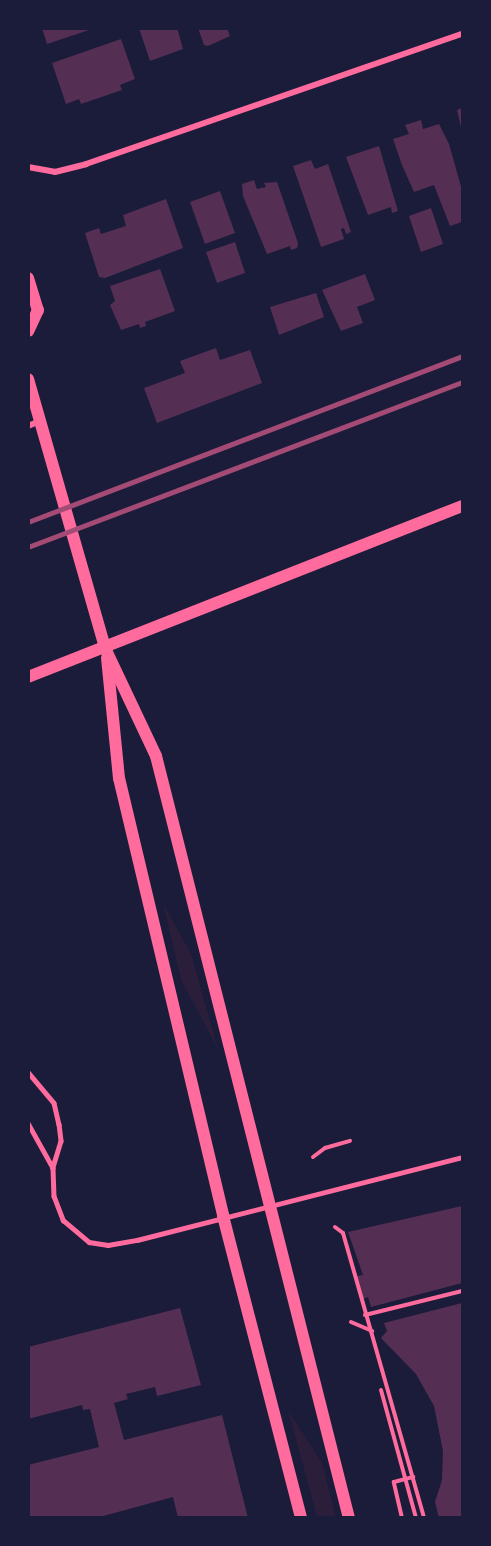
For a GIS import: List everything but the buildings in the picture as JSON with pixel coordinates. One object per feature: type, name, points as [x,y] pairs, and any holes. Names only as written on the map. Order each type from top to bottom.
[{"type":"main road","points":[[28,278],[38,310],[28,331]]},
{"type":"main road","points":[[28,379],[34,423],[52,464],[105,648],[119,778],[223,1216],[301,1518]]},
{"type":"main road","points":[[28,677],[462,506]]},
{"type":"main road","points":[[105,648],[156,756],[349,1518]]},
{"type":"street","points":[[28,166],[55,172],[86,164],[462,34]]},
{"type":"lane","points":[[28,1072],[54,1102],[59,1124],[61,1142],[52,1168],[54,1196],[63,1220],[89,1242],[108,1245],[137,1240],[223,1216],[269,1207],[462,1157]]},
{"type":"lane","points":[[28,1123],[52,1168]]},
{"type":"path","points":[[313,1157],[325,1148],[350,1141]]},
{"type":"path","points":[[335,1227],[343,1233],[424,1518]]},
{"type":"path","points":[[365,1315],[462,1291]]},
{"type":"path","points":[[351,1322],[372,1330]]},
{"type":"path","points":[[381,1390],[416,1518]]},
{"type":"path","points":[[402,1518],[394,1482],[413,1477]]},
{"type":"shaded area","points":[[163,903],[191,954],[218,1049],[181,980]]},
{"type":"shaded area","points":[[288,1410],[322,1463],[336,1517],[317,1517]]},
{"type":"railway","points":[[28,522],[462,356]]},
{"type":"railway","points":[[28,547],[462,382]]}]
